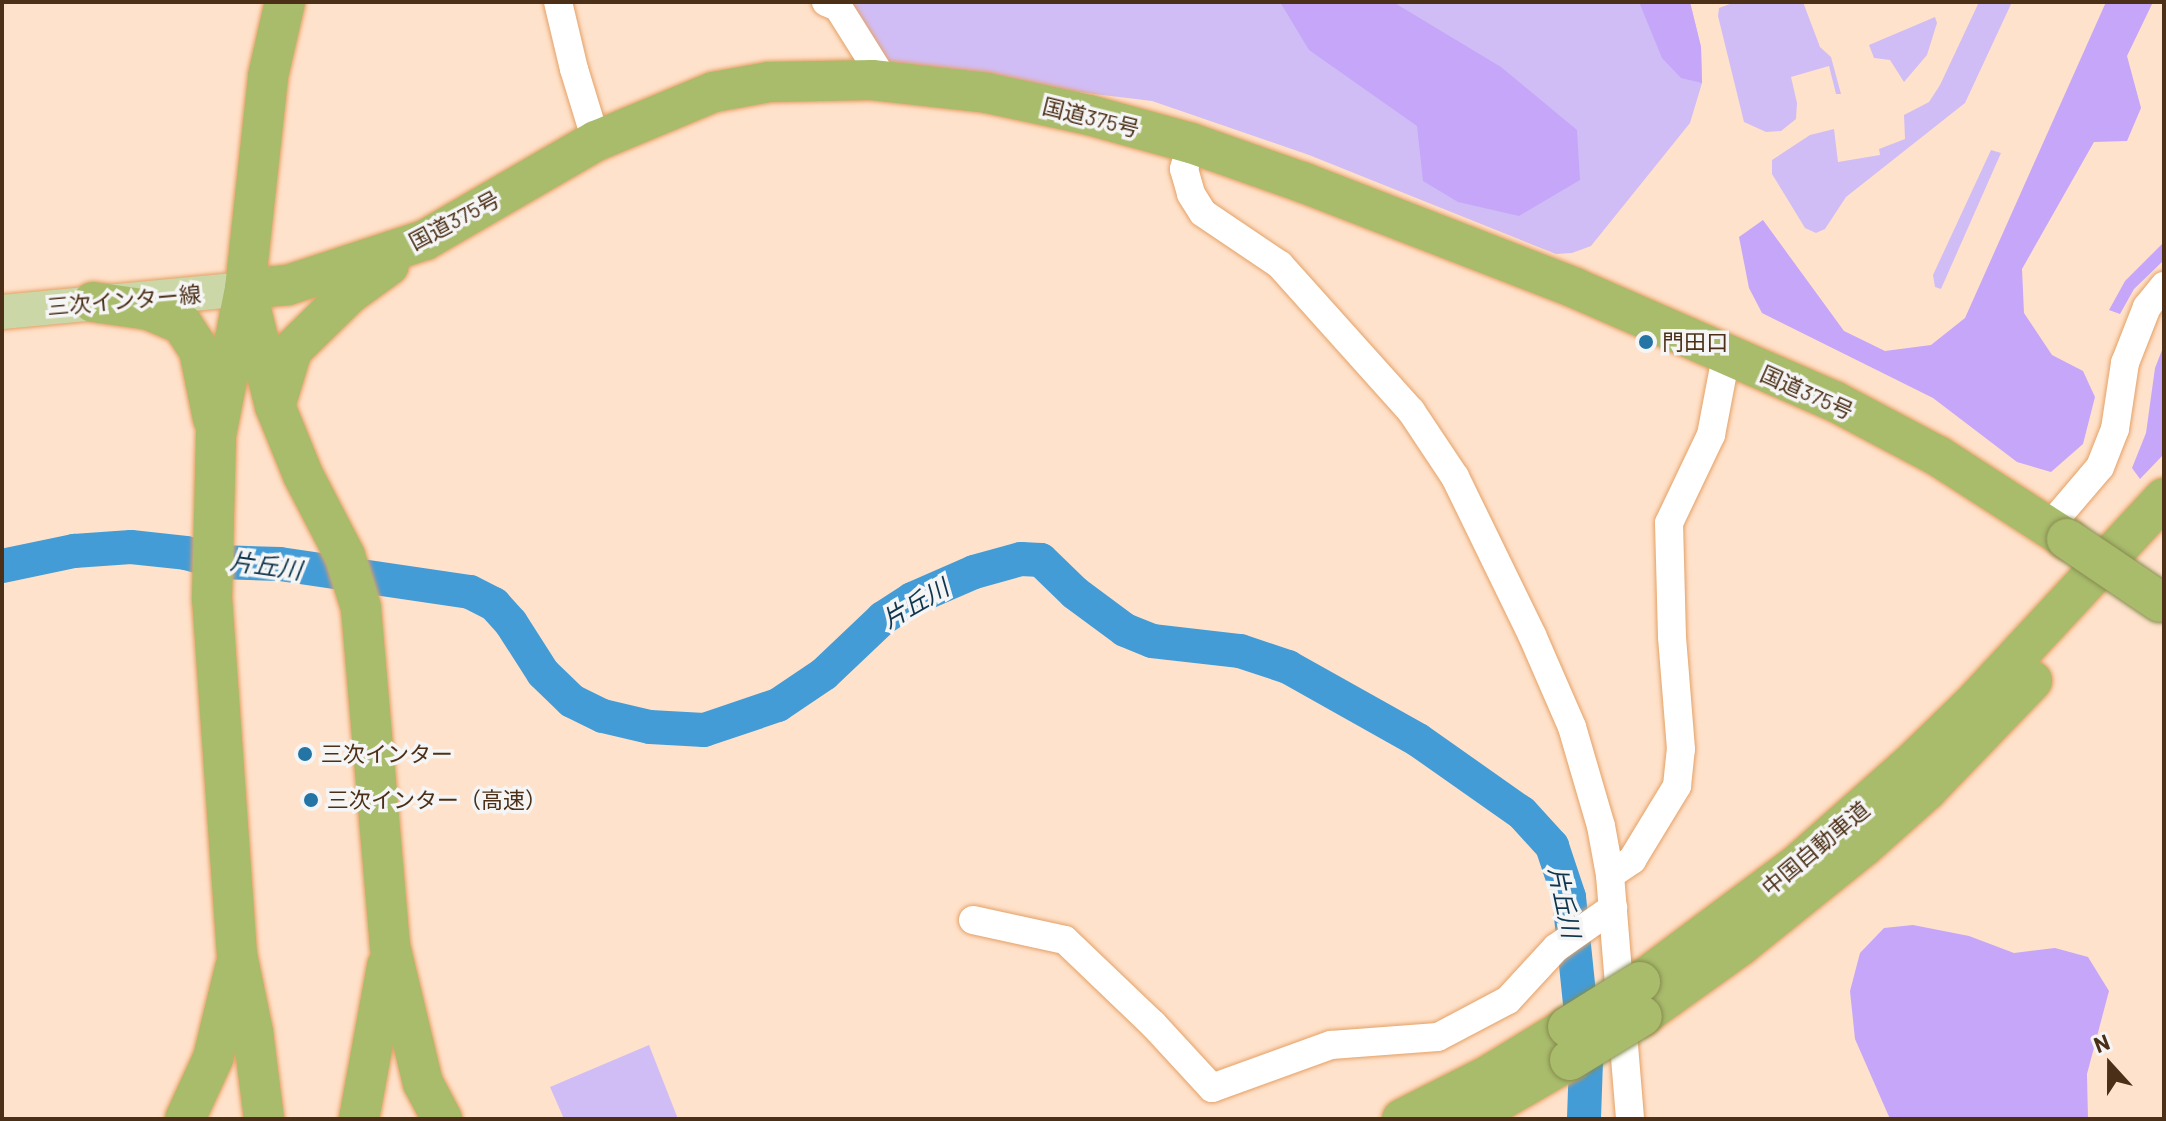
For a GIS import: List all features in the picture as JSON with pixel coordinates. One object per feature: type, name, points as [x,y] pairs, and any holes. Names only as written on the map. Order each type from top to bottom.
[{"type":"highway","points":[[264,1119],[253,1032],[237,955],[212,599],[216,435],[245,289],[268,76],[285,2]]},
{"type":"highway","name":"国道375号","points":[[245,289],[288,285],[425,240],[596,141],[714,92],[769,82],[885,82],[987,93],[1089,115],[1191,143],[1575,288],[1834,401],[1938,456],[2162,603]]},
{"type":"highway","points":[[275,406],[292,350],[349,294],[425,240]]},
{"type":"highway","points":[[245,289],[275,406],[303,475],[345,556],[361,608],[390,946],[423,1083],[442,1119]]},
{"type":"highway","points":[[93,302],[149,310],[182,324],[199,350],[216,435]]},
{"type":"highway","name":"中国自動車道","points":[[1641,999],[1909,766],[1971,706],[2164,498]]},
{"type":"highway","name":"中国自動車道","points":[[1402,1119],[1478,1106],[1569,1044],[1804,897],[1926,791],[2164,536]]},
{"type":"highway","points":[[359,1119],[390,946]]},
{"type":"highway","points":[[185,1119],[213,1058],[237,955]]},
{"type":"highway","points":[[1382,1119],[1478,1106]]},
{"type":"main road","name":"三次インター線","points":[[2,312],[245,289]]},
{"type":"street","points":[[558,2],[596,141]]},
{"type":"street","points":[[826,2],[838,7],[885,82]]},
{"type":"street","points":[[1191,143],[1184,169],[1191,194],[1203,213],[1280,265],[1411,411],[1455,477],[1499,564],[1572,727],[1593,790],[1610,875],[1630,1119]]},
{"type":"street","points":[[2057,534],[2100,467],[2115,429],[2125,363],[2147,307],[2164,286]]},
{"type":"street","points":[[1610,875],[1632,860],[1677,786],[1681,749],[1672,637],[1669,523],[1711,435],[1726,356]]},
{"type":"street","points":[[973,920],[1065,940],[1153,1024],[1212,1088],[1331,1045],[1438,1037],[1508,1000],[1556,948],[1613,908]]},
{"type":"shaded area","points":[[840,2],[1690,2],[1701,47],[1702,83],[1690,123],[1591,246],[1572,253],[1556,254],[1309,155],[1152,101],[882,68]]},
{"type":"shaded area","points":[[1280,2],[1393,2],[1501,67],[1577,130],[1580,180],[1519,216],[1458,202],[1423,181],[1417,126],[1309,50]]},
{"type":"shaded area","points":[[1639,2],[1690,2],[1701,47],[1702,83],[1681,78],[1662,58]]},
{"type":"shaded area","points":[[1735,2],[1803,2],[1820,47],[1831,57],[1841,94],[1836,94],[1829,66],[1791,77],[1797,103],[1796,119],[1781,131],[1766,132],[1744,122],[1718,16],[1719,8]]},
{"type":"shaded area","points":[[1979,2],[2012,2],[1965,103],[1846,197],[1825,229],[1816,233],[1805,228],[1772,174],[1772,160],[1810,135],[1834,129],[1838,162],[1880,155],[1879,149],[1905,139],[1904,115],[1929,102]]},
{"type":"shaded area","points":[[2106,2],[2153,2],[2127,56],[2141,108],[2127,141],[2094,142],[2022,269],[2024,313],[2052,355],[2083,371],[2095,397],[2083,444],[2051,472],[2017,462],[1933,398],[1762,313],[1749,288],[1739,237],[1763,220],[1844,331],[1885,351],[1931,345],[1965,318]]},
{"type":"shaded area","points":[[1935,17],[1937,23],[1927,55],[1904,82],[1890,60],[1874,58],[1869,45]]},
{"type":"shaded area","points":[[1991,150],[2001,153],[1941,289],[1935,287],[1933,275]]},
{"type":"shaded area","points":[[2164,242],[2164,260],[2134,289],[2120,314],[2109,310],[2125,281]]},
{"type":"shaded area","points":[[2164,345],[2164,454],[2140,479],[2132,468],[2146,433],[2155,368]]},
{"type":"shaded area","points":[[1913,925],[1969,936],[2014,953],[2055,948],[2088,957],[2109,991],[2087,1074],[2088,1119],[1890,1119],[1855,1039],[1850,991],[1860,953],[1884,928]]},
{"type":"shaded area","points":[[649,1045],[678,1119],[564,1119],[550,1087]]},
{"type":"waterway","name":"片丘川","points":[[2,566],[74,551],[131,547],[186,553],[219,562],[280,564],[470,592],[494,604],[511,623],[543,673],[572,701],[603,716],[650,727],[704,730],[778,705],[824,674],[883,618],[912,599],[974,572],[1021,559],[1041,560],[1075,593],[1125,630],[1152,641],[1240,651],[1288,667],[1418,740],[1522,813],[1552,846],[1569,897],[1586,1061],[1584,1119]]},
{"type":"place","name":"門田口","points":[[1646,342]]},
{"type":"place","name":"三次インター","points":[[305,754]]},
{"type":"place","name":"三次インター（高速）","points":[[311,800]]}]
